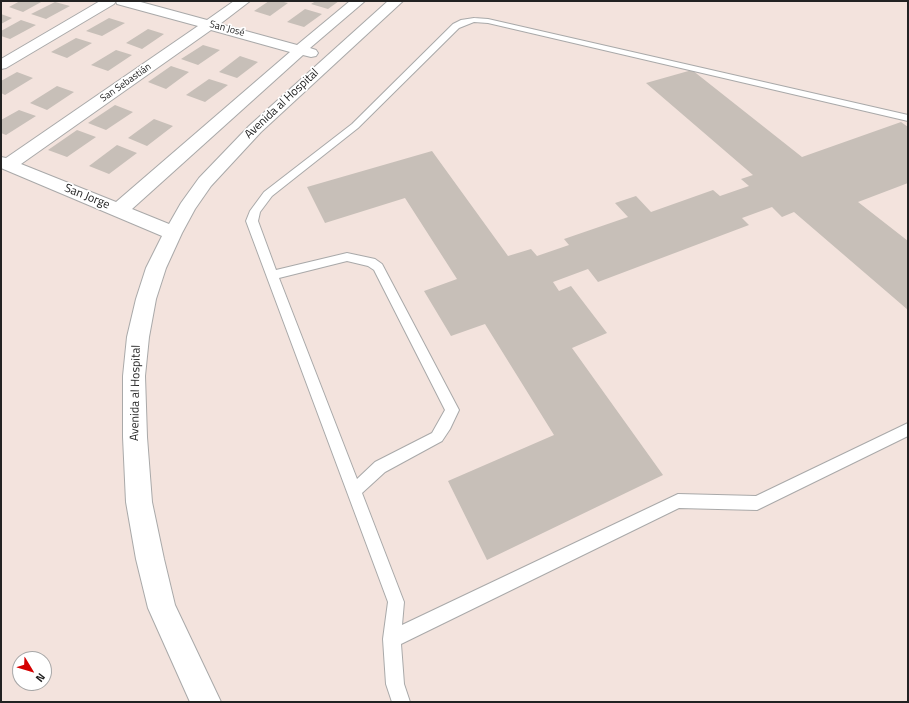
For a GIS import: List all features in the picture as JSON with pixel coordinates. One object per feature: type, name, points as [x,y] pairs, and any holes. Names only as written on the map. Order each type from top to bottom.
[{"type":"street","points":[[1,65],[109,1]]},
{"type":"street","name":"San José","points":[[122,1],[332,59]]},
{"type":"street","name":"San Sebastián","points":[[5,163],[243,1]]},
{"type":"street","points":[[119,210],[300,49],[358,1]]},
{"type":"street","name":"Avenida al Hospital","points":[[206,702],[162,608],[150,560],[139,502],[135,437],[134,376],[138,337],[146,299],[156,268],[173,233],[196,195],[226,158],[254,129],[396,1]]},
{"type":"street","name":"San Jorge","points":[[5,163],[173,233]]},
{"type":"lane","points":[[401,702],[395,684],[392,639],[396,602],[252,221],[255,211],[268,194],[355,126],[456,26],[464,22],[480,20],[908,118]]},
{"type":"lane","points":[[273,275],[347,257],[371,262],[378,267],[452,410],[437,437],[380,467],[354,491]]},
{"type":"lane","points":[[392,639],[678,501],[757,503],[908,429]]},
{"type":"shaded area","points":[[1,1],[908,1],[908,702],[1,702]]},
{"type":"building","points":[[20,1],[43,1],[23,12],[9,7]]},
{"type":"building","points":[[269,1],[288,3],[270,16],[254,11]]},
{"type":"building","points":[[316,1],[339,1],[328,9],[311,4]]},
{"type":"building","points":[[55,2],[70,6],[46,19],[31,14]]},
{"type":"building","points":[[305,9],[322,14],[304,27],[287,22]]},
{"type":"building","points":[[1,14],[12,18],[1,24]]},
{"type":"building","points":[[109,18],[125,23],[102,36],[86,31]]},
{"type":"building","points":[[21,20],[36,25],[10,39],[1,36],[1,31]]},
{"type":"building","points":[[148,29],[164,34],[142,49],[126,43]]},
{"type":"building","points":[[76,38],[92,43],[67,58],[51,52]]},
{"type":"building","points":[[203,45],[220,50],[198,65],[181,59]]},
{"type":"building","points":[[116,50],[132,55],[108,71],[91,65]]},
{"type":"building","points":[[240,56],[258,62],[237,78],[219,72]]},
{"type":"building","points":[[171,66],[189,72],[166,89],[148,82]]},
{"type":"building","points":[[692,70],[802,157],[901,122],[908,127],[908,183],[858,202],[908,241],[908,310],[794,212],[782,217],[772,207],[742,218],[749,225],[598,282],[588,269],[553,282],[559,291],[571,286],[607,333],[572,348],[663,475],[487,560],[448,481],[554,435],[485,324],[451,336],[424,291],[457,279],[405,198],[325,223],[307,187],[432,151],[508,256],[531,249],[537,256],[569,245],[564,239],[628,217],[615,203],[636,196],[651,212],[713,190],[720,196],[749,186],[741,179],[753,175],[646,83]]},
{"type":"building","points":[[17,72],[33,78],[5,95],[1,93],[1,81]]},
{"type":"building","points":[[209,79],[228,85],[205,102],[186,95]]},
{"type":"building","points":[[57,86],[74,92],[47,110],[30,103]]},
{"type":"building","points":[[115,105],[133,112],[106,130],[88,123]]},
{"type":"building","points":[[19,110],[36,116],[6,135],[1,133],[1,120]]},
{"type":"building","points":[[154,119],[173,126],[147,146],[128,138]]},
{"type":"building","points":[[77,130],[96,137],[67,157],[48,150]]},
{"type":"building","points":[[117,145],[137,153],[109,174],[89,166]]}]
